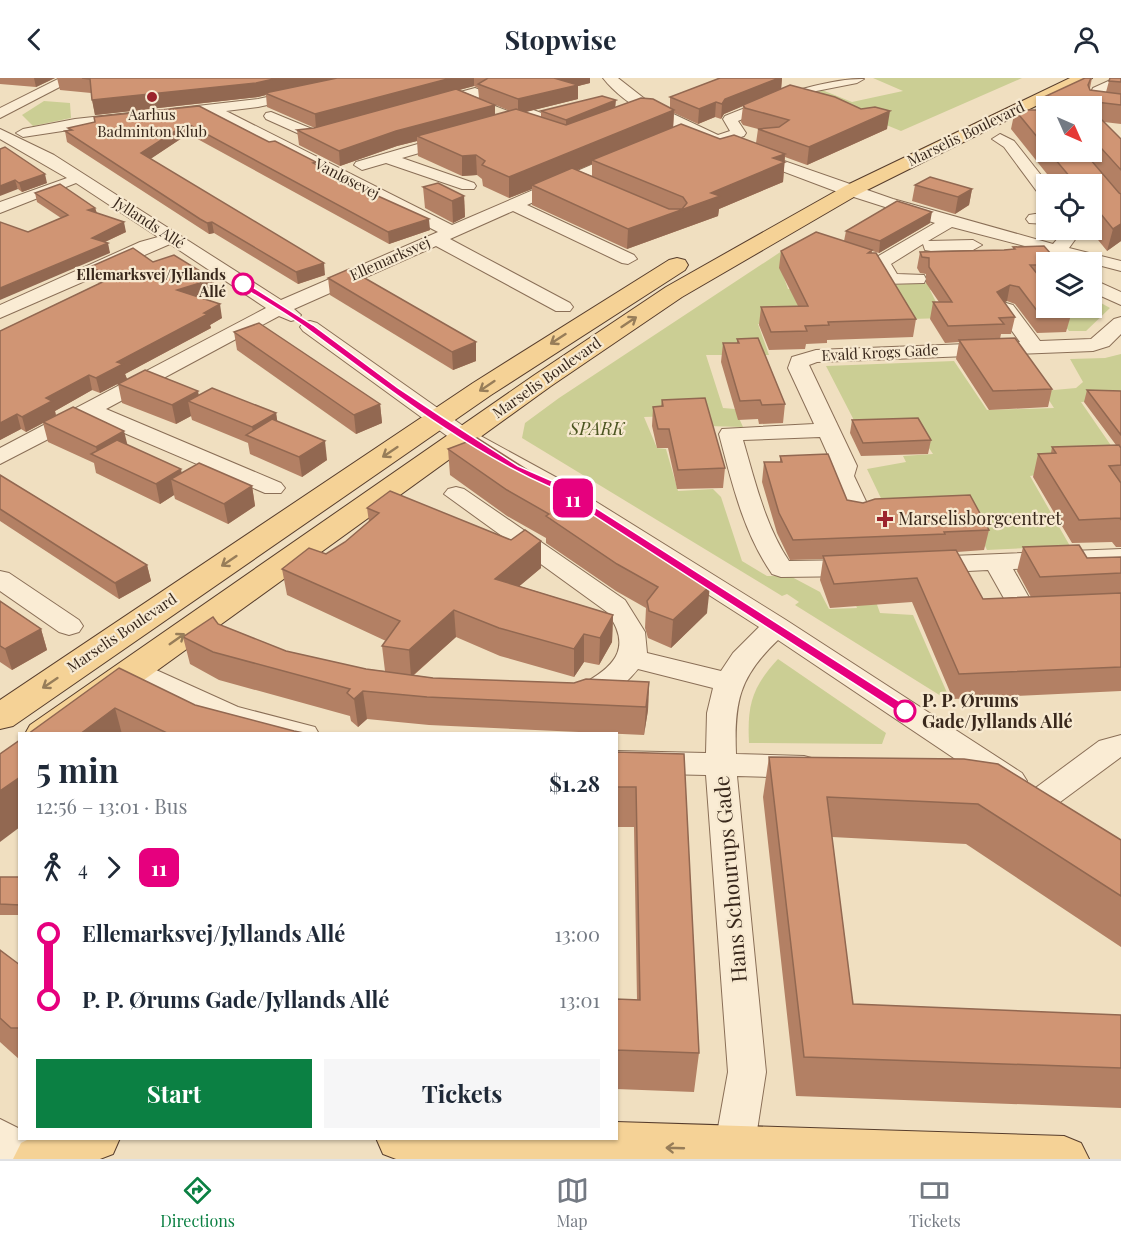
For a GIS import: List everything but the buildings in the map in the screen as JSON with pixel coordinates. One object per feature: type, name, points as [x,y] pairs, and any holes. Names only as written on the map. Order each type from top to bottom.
[{"type":"main road","name":"Marselis Boulevard","points":[[758,219],[826,182],[1051,78]]},
{"type":"main road","name":"Marselis Boulevard","points":[[46,732],[471,431],[674,292],[852,190],[1077,81]]},
{"type":"main road","name":"Marselis Boulevard","points":[[0,717],[445,414],[587,320],[700,252]]},
{"type":"main road","points":[[38,1159],[90,1140]]},
{"type":"main road","points":[[456,1140],[1064,1159]]},
{"type":"street","points":[[0,116],[70,78]]},
{"type":"street","points":[[23,133],[75,123],[211,109],[290,97],[374,78]]},
{"type":"street","points":[[610,78],[627,93],[652,108],[692,130],[717,140],[826,182],[1060,252]]},
{"type":"street","points":[[717,140],[745,134],[730,119],[797,91],[857,79]]},
{"type":"street","points":[[1077,81],[1090,96]]},
{"type":"street","points":[[1101,96],[1118,83]]},
{"type":"street","points":[[797,91],[816,100]]},
{"type":"street","points":[[414,109],[475,92],[539,117]]},
{"type":"street","points":[[611,96],[627,93]]},
{"type":"street","points":[[471,98],[463,100],[514,123],[548,132]]},
{"type":"street","points":[[627,113],[670,102]]},
{"type":"street","points":[[1102,102],[1121,106]]},
{"type":"street","points":[[1102,104],[1121,113]]},
{"type":"street","name":"Vanløsevej","points":[[211,109],[444,235],[563,307]]},
{"type":"street","points":[[1013,111],[1036,117]]},
{"type":"street","points":[[514,123],[556,112]]},
{"type":"street","name":"Jyllands Allé","points":[[0,116],[23,133],[48,158]]},
{"type":"street","points":[[272,116],[315,136],[348,127]]},
{"type":"street","points":[[668,137],[692,130]]},
{"type":"street","points":[[972,130],[997,145],[1009,144],[1036,180]]},
{"type":"street","name":"Jyllands Allé","points":[[0,133],[48,158],[81,179],[310,327],[394,390],[445,414],[471,431],[514,468],[553,485],[776,626],[1051,806],[1110,749],[1121,746]]},
{"type":"street","points":[[362,165],[468,134]]},
{"type":"street","points":[[411,135],[432,145]]},
{"type":"street","name":"Ellemarksvej","points":[[0,457],[280,308],[644,148]]},
{"type":"street","points":[[386,158],[439,176],[474,183],[447,194]]},
{"type":"street","points":[[420,184],[439,176]]},
{"type":"street","points":[[0,207],[81,179]]},
{"type":"street","points":[[572,179],[592,188]]},
{"type":"street","points":[[513,205],[628,259]]},
{"type":"street","points":[[861,256],[881,262],[924,244],[951,221]]},
{"type":"street","points":[[0,312],[146,246],[172,238]]},
{"type":"street","points":[[1057,251],[1066,240]]},
{"type":"street","points":[[924,244],[941,261],[978,253]]},
{"type":"street","points":[[881,262],[891,280],[917,279]]},
{"type":"street","points":[[1102,264],[1121,266]]},
{"type":"street","points":[[324,288],[342,295]]},
{"type":"street","points":[[1102,290],[1121,299]]},
{"type":"street","points":[[1006,309],[1034,347]]},
{"type":"street","name":"Evald Krogs Gade","points":[[860,514],[842,476],[845,466],[798,368],[799,361],[816,356],[1093,345],[1102,342],[1121,323]]},
{"type":"street","points":[[88,410],[273,488]]},
{"type":"street","points":[[828,430],[730,434],[747,494],[772,557],[781,569],[798,571],[1121,557]]},
{"type":"street","points":[[456,494],[616,606],[627,619],[634,648],[630,658],[616,674],[593,693],[574,699],[551,698]]},
{"type":"street","points":[[996,562],[1024,612],[1067,609]]},
{"type":"street","points":[[0,579],[69,626]]},
{"type":"street","name":"Hans Schourups Gade","points":[[734,1150],[747,1072],[721,766],[722,719],[729,683],[744,661],[776,626]]},
{"type":"street","points":[[630,658],[729,683]]},
{"type":"street","points":[[134,669],[230,715],[296,732]]},
{"type":"street","points":[[940,764],[975,757]]},
{"type":"street","points":[[618,762],[838,767]]},
{"type":"street","points":[[0,1137],[23,1159]]},
{"type":"green space","points":[[873,78],[1022,78],[901,131],[879,122],[883,120],[815,90],[822,90],[852,102],[903,91]]},
{"type":"green space","points":[[44,101],[70,103],[71,118],[33,126],[22,115]]},
{"type":"green space","name":"SPARK","points":[[788,247],[843,272],[783,275],[788,289],[958,282],[966,285],[1036,282],[1036,300],[977,302],[968,289],[930,290],[944,318],[758,324],[769,355],[706,355],[723,408],[735,409],[743,427],[707,426],[703,415],[644,417],[657,448],[666,449],[678,491],[713,489],[721,497],[742,561],[767,576],[790,576],[820,592],[829,609],[857,608],[844,575],[866,574],[880,613],[913,615],[948,695],[941,696],[795,605],[799,602],[787,594],[782,596],[522,438],[525,423],[559,398]]},
{"type":"green space","points":[[1102,304],[1110,308],[1102,316]]},
{"type":"green space","points":[[1059,318],[1100,318],[1086,331],[1069,331]]},
{"type":"green space","points":[[1121,354],[1121,400],[1081,402],[1121,460],[1030,476],[1070,546],[987,550],[969,513],[889,515],[867,469],[906,462],[903,456],[933,454],[917,430],[860,432],[826,366],[954,361],[987,410],[1054,408],[1043,391],[1076,388],[1083,382],[1070,359],[1105,358]]},
{"type":"green space","points":[[778,659],[886,733],[882,744],[749,743],[749,718],[753,697],[762,679]]},
{"type":"bus line","name":"11","points":[[243,284],[310,327],[394,390],[438,419],[514,468],[553,485],[776,626],[905,711]]},
{"type":"place","name":"Aarhus Badminton Klub","points":[[152,97]]},
{"type":"place","name":"Ellemarksvej/Jyllands Allé","points":[[243,284]]},
{"type":"place","name":"Marselisborgcentret","points":[[885,519]]},
{"type":"place","name":"P. P. Ørums Gade/Jyllands Allé","points":[[905,711]]}]
